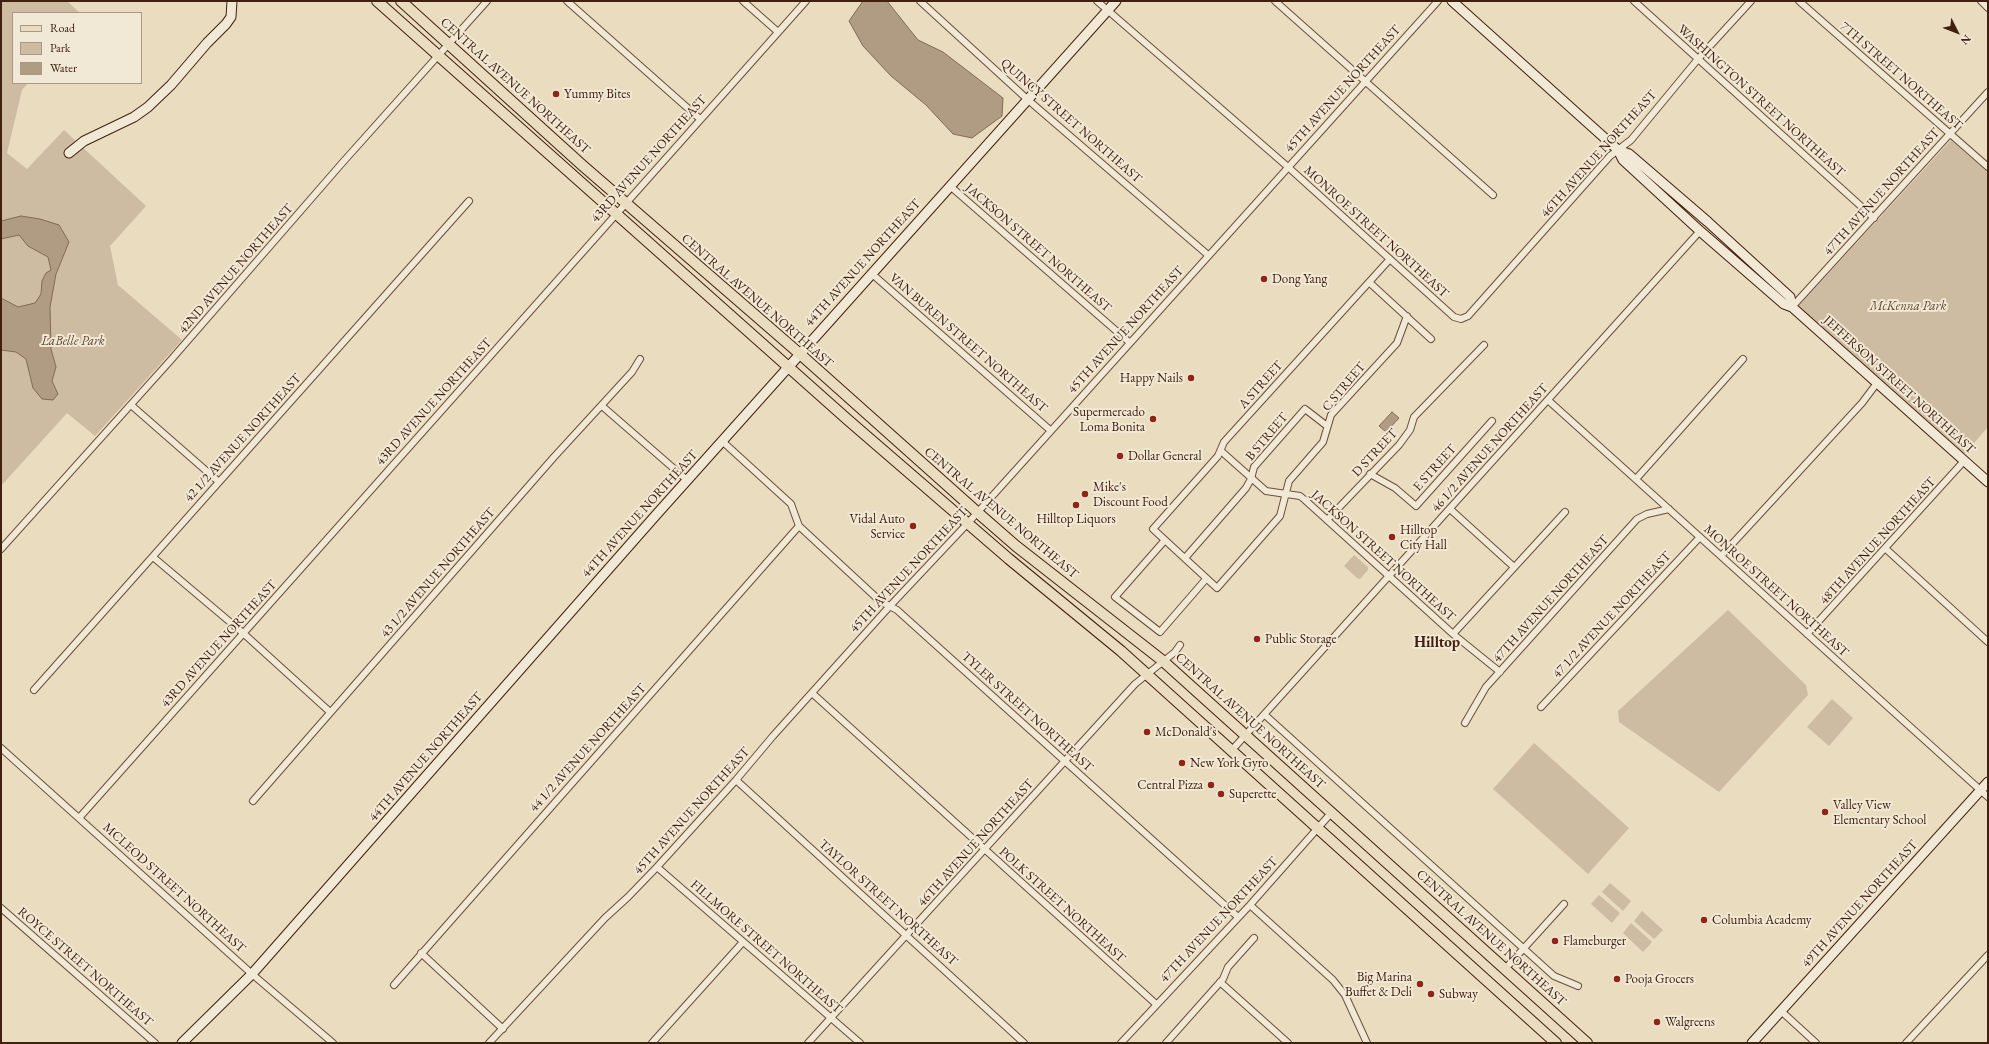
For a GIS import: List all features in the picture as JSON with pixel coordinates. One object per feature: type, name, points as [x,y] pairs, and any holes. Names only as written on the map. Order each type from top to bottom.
[{"type":"main road","points":[[377,1],[616,213],[676,269],[788,367],[968,523],[1147,674],[1556,1043]]},
{"type":"main road","name":"CENTRAL AVENUE NORTHEAST","points":[[401,1],[449,43],[514,104],[800,354],[1016,546],[1163,661],[1587,1043]]},
{"type":"street","points":[[69,153],[84,141],[134,117],[148,107],[171,86],[207,43],[226,24],[231,17],[232,1]]},
{"type":"street","name":"42ND AVENUE NORTHEAST","points":[[1,549],[131,405],[487,1]]},
{"type":"street","points":[[567,1],[700,119]]},
{"type":"street","points":[[743,1],[778,32]]},
{"type":"street","name":"43RD AVENUE NORTHEAST","points":[[79,818],[625,202],[806,1]]},
{"type":"street","name":"QUINCY STREET NORTHEAST","points":[[920,1],[1028,99],[1208,255]]},
{"type":"street","name":"MONROE STREET NORTHEAST","points":[[1097,1],[1288,167],[1454,317],[1461,319]]},
{"type":"street","name":"44TH AVENUE NORTHEAST","points":[[182,1043],[252,974],[687,480],[1116,1]]},
{"type":"street","points":[[1275,1],[1493,194]]},
{"type":"street","name":"45TH AVENUE NORTHEAST","points":[[489,1043],[605,918],[657,867],[889,607],[968,523],[1364,81],[1438,1]]},
{"type":"street","name":"JEFFERSON STREET NORTHEAST","points":[[1452,1],[1618,150],[1623,160],[1700,231],[1784,304],[1792,307],[1988,482]]},
{"type":"street","name":"WASHINGTON STREET NORTHEAST","points":[[1634,1],[1874,218]]},
{"type":"street","name":"46TH AVENUE NORTHEAST","points":[[1461,319],[1468,316],[1618,150],[1631,140],[1698,59],[1751,1]]},
{"type":"street","name":"7TH STREET NORTHEAST","points":[[1799,1],[1988,167]]},
{"type":"street","points":[[1981,1],[1988,8]]},
{"type":"street","name":"47TH AVENUE NORTHEAST","points":[[1792,307],[1988,92]]},
{"type":"street","name":"JEFFERSON STREET NORTHEAST","points":[[1618,150],[1629,154],[1708,222],[1790,297],[1792,307]]},
{"type":"street","name":"JACKSON STREET NORTHEAST","points":[[950,186],[1129,342]]},
{"type":"street","name":"42 1/2 AVENUE NORTHEAST","points":[[34,690],[469,201]]},
{"type":"street","name":"46 1/2 AVENUE NORTHEAST","points":[[1232,750],[1700,231]]},
{"type":"street","name":"A STREET","points":[[1165,540],[1153,529],[1218,456],[1224,442],[1370,283],[1390,259]]},
{"type":"street","name":"VAN BUREN STREET NORTHEAST","points":[[871,273],[1050,430]]},
{"type":"street","points":[[1370,283],[1431,338]]},
{"type":"street","name":"C STREET","points":[[1206,579],[1217,588],[1280,516],[1289,481],[1323,442],[1331,415],[1397,343],[1407,316]]},
{"type":"street","name":"D STREET","points":[[1327,520],[1399,445],[1410,430],[1414,417],[1484,345]]},
{"type":"street","name":"43 1/2 AVENUE NORTHEAST","points":[[253,801],[554,457],[632,372],[640,359]]},
{"type":"street","points":[[1636,479],[1743,359]]},
{"type":"street","points":[[1722,556],[1862,403],[1877,384]]},
{"type":"street","name":"MONROE STREET NORTHEAST","points":[[1548,400],[1988,797]]},
{"type":"street","points":[[131,405],[219,482]]},
{"type":"street","points":[[602,406],[687,480]]},
{"type":"street","name":"B STREET","points":[[1185,558],[1246,488],[1252,479],[1254,467],[1305,409],[1328,426]]},
{"type":"street","name":"E STREET","points":[[1370,474],[1395,488],[1416,506],[1492,421]]},
{"type":"street","points":[[722,441],[791,504],[798,526]]},
{"type":"street","name":"JACKSON STREET NORTHEAST","points":[[1221,451],[1266,491],[1300,496],[1453,634],[1500,672]]},
{"type":"street","name":"48TH AVENUE NORTHEAST","points":[[1807,634],[1886,549],[1964,461]]},
{"type":"street","points":[[1450,509],[1514,567]]},
{"type":"street","name":"47TH AVENUE NORTHEAST","points":[[1465,723],[1486,687],[1637,519],[1646,514],[1669,509]]},
{"type":"street","points":[[1453,634],[1565,512]]},
{"type":"street","name":"TYLER STREET NORTHEAST","points":[[798,526],[880,601],[897,610],[1238,917]]},
{"type":"street","name":"44 1/2 AVENUE NORTHEAST","points":[[394,985],[798,526]]},
{"type":"street","name":"47 1/2 AVENUE NORTHEAST","points":[[1541,707],[1700,537]]},
{"type":"street","points":[[1165,540],[1206,579],[1160,632],[1115,597],[1165,540]]},
{"type":"street","points":[[1886,549],[1988,642]]},
{"type":"street","points":[[153,557],[243,633],[330,712]]},
{"type":"street","name":"46TH AVENUE NORTHEAST","points":[[808,1043],[1134,684],[1163,661],[1180,645]]},
{"type":"street","name":"POLK STREET NORTHEAST","points":[[812,693],[1156,1004]]},
{"type":"street","name":"CENTRAL AVENUE NORTHEAST","points":[[1265,715],[1554,976],[1578,986]]},
{"type":"street","name":"MCLEOD STREET NORTHEAST","points":[[1,748],[252,974],[333,1043]]},
{"type":"street","name":"TAYLOR STREET NORTHEAST","points":[[736,780],[1024,1043]]},
{"type":"street","name":"49TH AVENUE NORTHEAST","points":[[1752,1043],[1988,782]]},
{"type":"street","name":"47TH AVENUE NORTHEAST","points":[[1121,1043],[1250,905],[1332,812]]},
{"type":"street","name":"FILLMORE STREET NORTHEAST","points":[[657,867],[860,1043]]},
{"type":"street","points":[[1505,969],[1564,904]]},
{"type":"street","points":[[1250,905],[1333,980],[1345,995],[1367,1043]]},
{"type":"street","name":"ROYCE STREET NORTHEAST","points":[[1,908],[155,1043]]},
{"type":"street","points":[[1166,1043],[1220,982],[1228,967],[1254,938]]},
{"type":"street","points":[[652,1043],[743,942]]},
{"type":"street","points":[[421,953],[503,1028]]},
{"type":"street","points":[[1906,1043],[1988,955]]},
{"type":"street","points":[[1220,982],[1288,1043]]},
{"type":"street","points":[[1781,1011],[1816,1043]]},
{"type":"green space","name":"LaBelle Park","points":[[1,1],[67,1],[79,12],[12,12],[12,84],[27,84],[22,90],[7,153],[27,169],[64,130],[146,206],[110,246],[118,285],[182,340],[95,436],[67,413],[1,486]]},
{"type":"green space","name":"McKenna Park","points":[[1951,140],[1988,172],[1988,427],[1961,458],[1794,311]]},
{"type":"green space","points":[[1354,555],[1368,567],[1368,570],[1360,579],[1344,566]]},
{"type":"green space","points":[[1728,610],[1806,685],[1808,695],[1719,792],[1619,722],[1618,711]]},
{"type":"green space","points":[[1832,699],[1853,718],[1829,746],[1807,727]]},
{"type":"green space","points":[[1534,743],[1629,828],[1588,874],[1493,789]]},
{"type":"green space","points":[[1610,883],[1631,901],[1623,911],[1602,892]]},
{"type":"green space","points":[[1599,895],[1620,913],[1612,923],[1591,904]]},
{"type":"green space","points":[[1642,911],[1663,930],[1654,939],[1634,921]]},
{"type":"green space","points":[[1631,923],[1652,942],[1643,952],[1623,933]]},
{"type":"water","points":[[863,1],[887,1],[918,40],[943,52],[1003,98],[1002,116],[972,138],[953,134],[926,105],[891,76],[863,46],[849,21]]},
{"type":"water","points":[[21,216],[40,219],[59,225],[69,242],[56,274],[50,307],[51,349],[56,367],[52,381],[58,394],[53,400],[42,399],[33,388],[26,359],[16,352],[1,350],[1,298],[18,307],[35,303],[41,294],[42,281],[46,273],[51,270],[48,257],[28,246],[19,235],[1,239],[1,221]]},
{"type":"water","points":[[1392,412],[1399,418],[1386,432],[1379,426]]},
{"type":"place","name":"Yummy Bites","points":[[556,94]]},
{"type":"place","name":"Dong Yang","points":[[1264,279]]},
{"type":"place","name":"Happy Nails","points":[[1191,378]]},
{"type":"place","name":"Supermercado Loma Bonita","points":[[1153,419]]},
{"type":"place","name":"Dollar General","points":[[1120,456]]},
{"type":"place","name":"Mike's Discount Food","points":[[1085,494]]},
{"type":"place","name":"Hilltop Liquors","points":[[1076,505]]},
{"type":"place","name":"Vidal Auto Service","points":[[913,526]]},
{"type":"place","name":"Hilltop City Hall","points":[[1392,537]]},
{"type":"place","name":"Public Storage","points":[[1257,639]]},
{"type":"place","name":"McDonald's","points":[[1147,732]]},
{"type":"place","name":"New York Gyro","points":[[1182,763]]},
{"type":"place","name":"Central Pizza","points":[[1211,785]]},
{"type":"place","name":"Superette","points":[[1221,794]]},
{"type":"place","name":"Valley View Elementary School","points":[[1825,812]]},
{"type":"place","name":"Columbia Academy","points":[[1704,920]]},
{"type":"place","name":"Flameburger","points":[[1555,941]]},
{"type":"place","name":"Pooja Grocers","points":[[1617,979]]},
{"type":"place","name":"Big Marina Buffet & Deli","points":[[1420,984]]},
{"type":"place","name":"Subway","points":[[1431,994]]},
{"type":"place","name":"Walgreens","points":[[1657,1022]]},
{"type":"district","name":"Hilltop","points":[[1437,643]]}]
